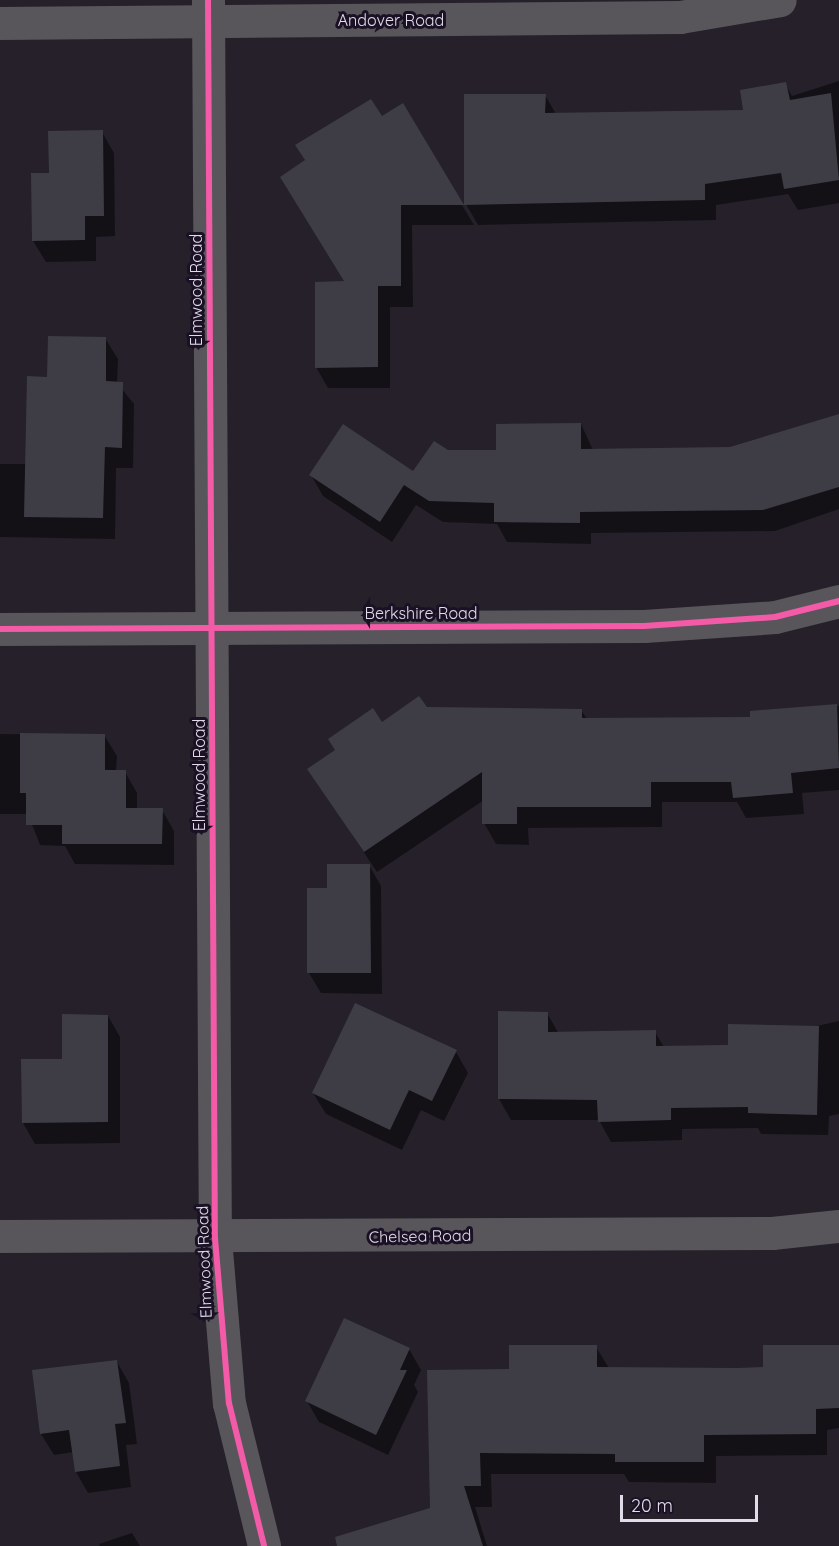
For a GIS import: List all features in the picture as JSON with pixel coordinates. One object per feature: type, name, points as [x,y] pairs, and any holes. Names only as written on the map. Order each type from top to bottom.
[{"type":"street","name":"Andover Road","points":[[0,23],[208,10],[680,17],[780,0]]},
{"type":"street","name":"Elmwood Road","points":[[208,10],[216,1238],[230,1403],[264,1546]]},
{"type":"street","name":"Berkshire Road","points":[[0,629],[644,626],[775,617],[839,602]]},
{"type":"street","name":"Chelsea Road","points":[[0,1236],[216,1238],[772,1233],[839,1226]]},
{"type":"building","points":[[786,82],[790,100],[831,93],[839,180],[784,189],[781,173],[705,184],[705,200],[464,205],[464,94],[546,94],[545,113],[743,110],[740,90]]},
{"type":"building","points":[[371,99],[382,116],[403,103],[464,205],[401,205],[401,286],[378,286],[378,367],[315,368],[315,282],[344,281],[280,177],[305,160],[295,145]]},
{"type":"building","points":[[103,130],[104,216],[85,216],[85,240],[32,241],[31,173],[49,173],[48,131]]},
{"type":"building","points":[[48,336],[106,337],[106,381],[123,382],[122,448],[105,447],[103,518],[24,517],[27,376],[47,377]]},
{"type":"building","points":[[839,414],[839,487],[763,510],[580,512],[580,523],[494,522],[494,503],[429,501],[404,485],[380,522],[309,475],[343,424],[413,471],[434,441],[448,450],[496,450],[496,424],[581,423],[581,449],[730,447]]},
{"type":"building","points":[[419,696],[427,707],[582,709],[582,718],[750,717],[750,711],[837,704],[839,768],[791,773],[793,793],[733,798],[731,782],[651,782],[651,807],[517,807],[517,824],[482,824],[482,772],[364,852],[307,769],[335,750],[328,739],[373,708],[382,722]]},
{"type":"building","points":[[20,733],[105,734],[105,770],[126,770],[126,808],[163,808],[162,844],[62,844],[62,825],[26,825],[26,793],[20,793]]},
{"type":"building","points":[[327,864],[370,864],[371,973],[307,973],[307,888],[327,888]]},
{"type":"building","points":[[355,1003],[457,1050],[432,1101],[409,1090],[390,1130],[312,1093]]},
{"type":"building","points":[[498,1011],[548,1012],[548,1032],[656,1030],[656,1046],[728,1045],[728,1024],[819,1026],[817,1115],[748,1113],[748,1107],[671,1108],[671,1120],[598,1122],[597,1100],[498,1099]]},
{"type":"building","points":[[62,1014],[108,1015],[108,1122],[22,1123],[21,1059],[62,1059]]},
{"type":"building","points":[[344,1318],[410,1348],[400,1370],[407,1370],[376,1435],[305,1401]]},
{"type":"building","points":[[509,1345],[597,1345],[597,1367],[738,1368],[763,1367],[763,1345],[839,1345],[839,1408],[816,1409],[816,1434],[704,1435],[704,1462],[615,1462],[615,1454],[480,1453],[481,1486],[464,1486],[483,1546],[337,1546],[335,1537],[430,1508],[427,1370],[509,1369]]},
{"type":"building","points":[[117,1360],[126,1423],[115,1424],[120,1466],[75,1472],[69,1430],[40,1434],[32,1370]]},
{"type":"cycle path","points":[[208,0],[215,1238],[229,1403],[264,1546]]},
{"type":"cycle path","points":[[0,629],[644,626],[775,617],[839,601]]}]
